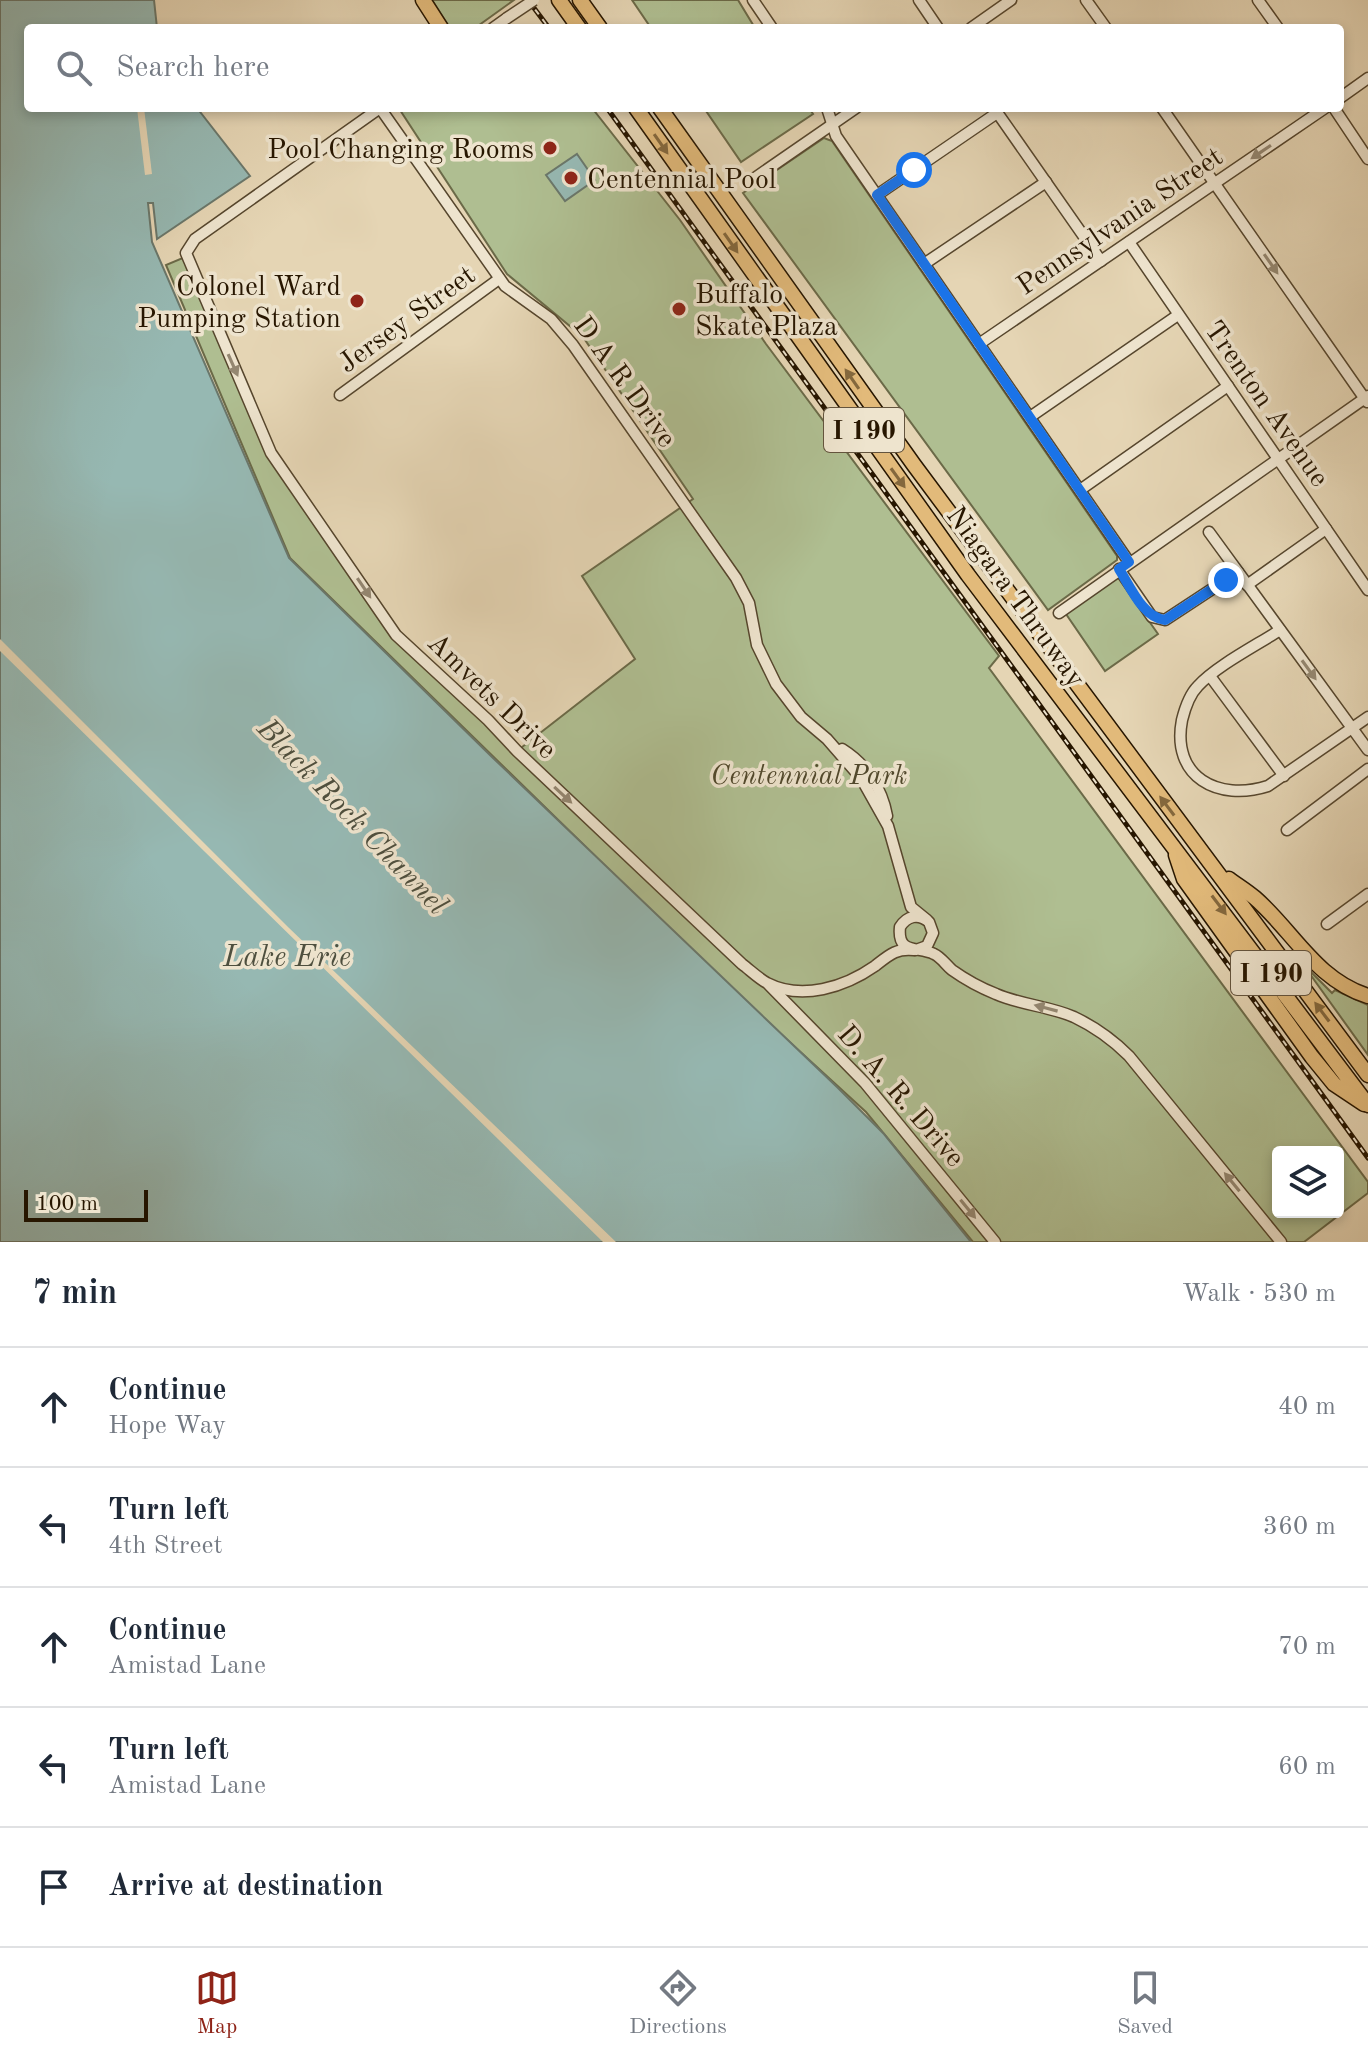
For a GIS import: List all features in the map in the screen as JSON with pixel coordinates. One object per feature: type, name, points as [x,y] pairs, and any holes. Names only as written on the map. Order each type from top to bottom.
[{"type":"highway","points":[[423,0],[438,24]]},
{"type":"highway","points":[[559,0],[576,24]]},
{"type":"highway","points":[[580,0],[597,24]]},
{"type":"highway","points":[[592,0],[609,24]]},
{"type":"highway","name":"Niagara Thruway","points":[[639,112],[968,575],[1368,1105]]},
{"type":"highway","name":"Niagara Thruway","points":[[663,112],[941,502],[1368,1075]]},
{"type":"highway","points":[[1171,843],[1184,879],[1329,1078],[1343,1091],[1368,1105]]},
{"type":"highway","points":[[1214,868],[1255,898],[1320,967],[1348,988],[1368,996]]},
{"type":"street","points":[[499,24],[534,0]]},
{"type":"street","points":[[753,0],[769,24]]},
{"type":"street","points":[[919,0],[935,24]]},
{"type":"street","points":[[977,24],[1011,0]]},
{"type":"street","points":[[1086,0],[1103,24]]},
{"type":"street","points":[[1258,0],[1275,24]]},
{"type":"street","points":[[1344,95],[1368,78]]},
{"type":"street","name":"Amvets Drive","points":[[374,112],[195,239],[186,253],[271,453],[396,635],[742,964],[768,983],[790,990],[827,989],[859,976],[893,951]]},
{"type":"street","name":"D A R Drive","points":[[383,112],[499,279],[511,293],[551,319],[568,338],[745,591],[757,645],[776,684],[801,717],[827,739],[861,778],[888,826],[908,899]]},
{"type":"street","points":[[829,112],[836,136],[1129,562]]},
{"type":"street","points":[[749,182],[850,112]]},
{"type":"street","points":[[877,195],[993,112]]},
{"type":"street","points":[[997,112],[1101,261]]},
{"type":"street","points":[[1059,613],[1367,399],[1165,112]]},
{"type":"street","name":"Pennsylvania Street","points":[[979,344],[1319,112]]},
{"type":"street","points":[[1337,112],[1368,159]]},
{"type":"street","points":[[924,264],[1046,182]]},
{"type":"street","name":"Trenton Avenue","points":[[1129,242],[1368,590]]},
{"type":"street","name":"Jersey Street","points":[[340,395],[499,279]]},
{"type":"street","points":[[1030,417],[1178,315]]},
{"type":"street","points":[[1080,490],[1228,386]]},
{"type":"street","points":[[1247,585],[1326,529]]},
{"type":"street","points":[[1209,532],[1368,750]]},
{"type":"street","points":[[1119,569],[1152,617],[1165,620],[1238,572]]},
{"type":"street","points":[[1280,630],[1198,686],[1184,711],[1181,737],[1187,763],[1204,783],[1227,792],[1250,792],[1281,778],[1368,717]]},
{"type":"street","points":[[1210,676],[1281,778]]},
{"type":"street","points":[[1287,830],[1368,769]]},
{"type":"street","points":[[1327,924],[1368,894]]},
{"type":"street","points":[[908,899],[914,910],[927,920],[938,957]]},
{"type":"street","points":[[893,951],[908,899]]},
{"type":"street","points":[[900,929],[912,917],[927,920]]},
{"type":"street","points":[[900,929],[902,942],[915,950]]},
{"type":"street","points":[[915,950],[927,946],[933,933]]},
{"type":"street","points":[[893,951],[902,948],[938,957],[962,977],[982,988],[1008,999],[1075,1017],[1112,1040],[1129,1056],[1281,1242]]},
{"type":"street","name":"D. A. R. Drive","points":[[768,983],[865,1083],[995,1242]]},
{"type":"green space","points":[[432,0],[514,0],[481,24],[447,24]]},
{"type":"green space","points":[[632,0],[738,0],[753,24],[648,24]]},
{"type":"green space","name":"Centennial Park","points":[[401,112],[595,112],[680,220],[766,344],[999,656],[989,668],[1341,1146],[1272,1146],[1272,1218],[1335,1218],[1304,1242],[973,1242],[866,1112],[724,982],[290,558],[166,265],[185,257],[271,453],[396,635],[517,751],[635,659],[582,576],[693,499],[583,337],[507,274]]},
{"type":"green space","points":[[707,112],[812,112],[813,114],[741,162]]},
{"type":"green space","points":[[824,138],[832,141],[1117,556],[1117,560],[1048,610],[743,193]]},
{"type":"green space","points":[[1118,577],[1158,634],[1105,671],[1066,614]]},
{"type":"green space","points":[[1302,963],[1332,993],[1335,990],[1368,1005],[1368,1055]]},
{"type":"green space","name":"Centennial Park","points":[[1344,1149],[1368,1182],[1368,1193],[1344,1211]]},
{"type":"water","name":"Lake Erie","points":[[0,0],[154,0],[157,24],[24,24],[24,112],[200,112],[250,176],[157,239],[153,203],[148,203],[152,242],[289,558],[884,1134],[971,1242],[0,1242]]},
{"type":"water","name":"Centennial Pool","points":[[577,154],[595,180],[565,201],[546,175]]},
{"type":"pier","points":[[137,112],[144,112],[152,174],[145,175]]},
{"type":"pier","points":[[0,639],[288,927],[616,1242],[603,1242],[0,651]]},
{"type":"railway","points":[[528,0],[546,24]]},
{"type":"railway","points":[[610,112],[1368,1158]]},
{"type":"place","name":"Pool Changing Rooms","points":[[550,148]]},
{"type":"place","name":"Centennial Pool","points":[[571,178]]},
{"type":"place","name":"Colonel Ward Pumping Station","points":[[357,301]]},
{"type":"place","name":"Buffalo Skate Plaza","points":[[679,309]]},
{"type":"route","points":[[914,170],[877,195],[1129,562],[1119,569],[1142,605],[1152,617],[1165,620],[1226,580]]},
{"type":"water label","name":"Black Rock Channel","points":[[353,816]]}]
